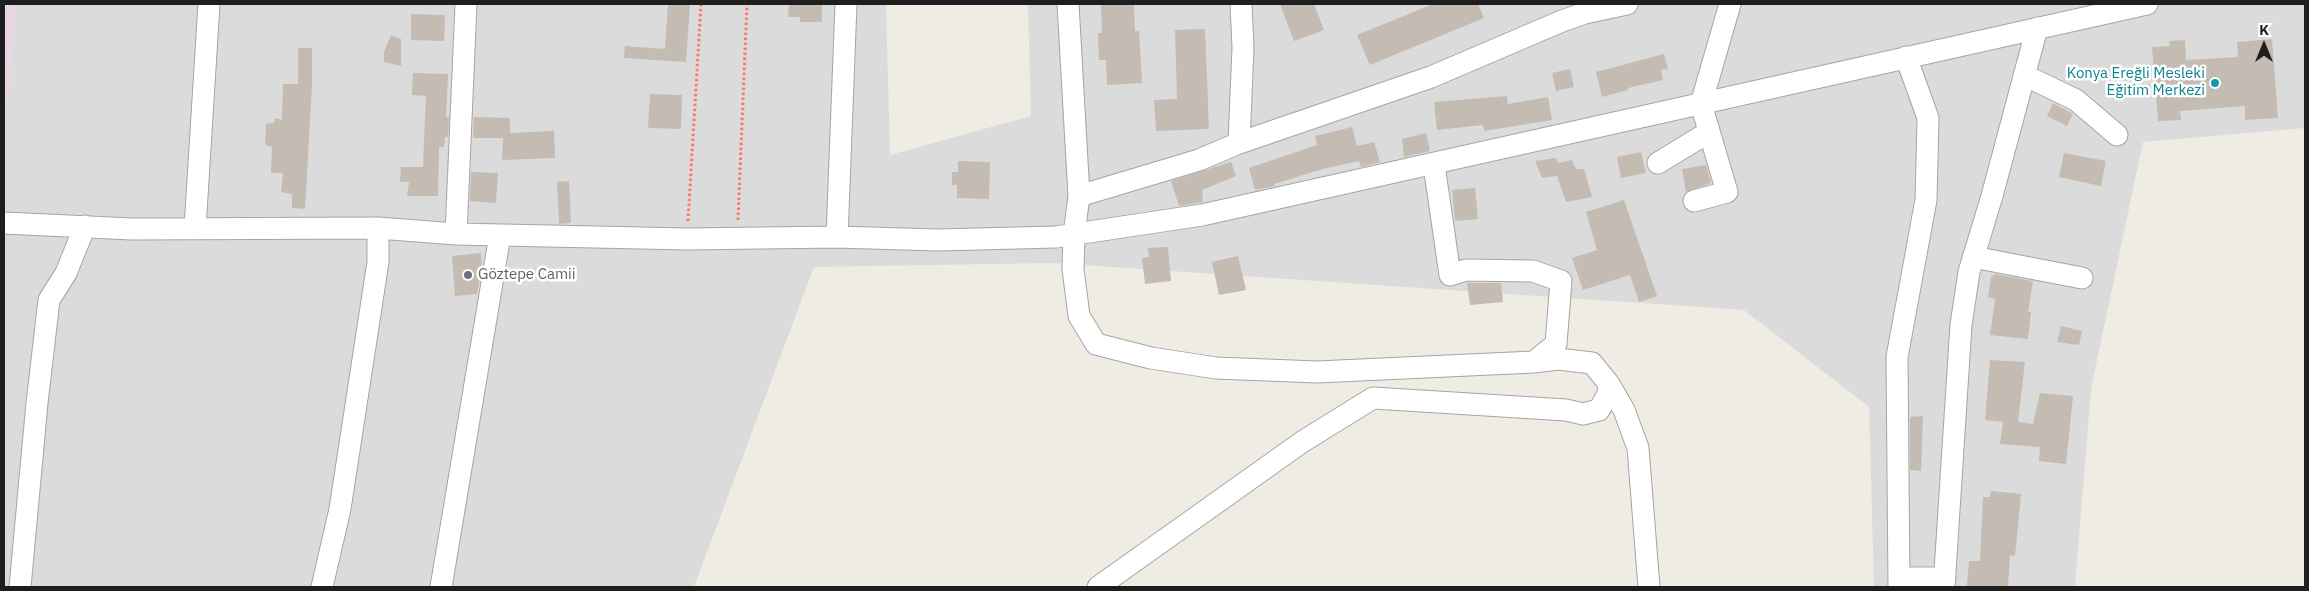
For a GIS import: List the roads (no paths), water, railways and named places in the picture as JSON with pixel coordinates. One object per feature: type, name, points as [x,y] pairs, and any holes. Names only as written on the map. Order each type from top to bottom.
[{"type":"street","points":[[195,228],[208,4]]},
{"type":"street","points":[[456,234],[466,4]]},
{"type":"street","points":[[837,237],[846,4]]},
{"type":"street","points":[[1068,4],[1078,196],[1073,269],[1078,316],[1096,344],[1152,358],[1216,368],[1316,372],[1534,362],[1558,359],[1592,363],[1609,384],[1624,410],[1638,448],[1650,587]]},
{"type":"street","points":[[1239,143],[1243,48],[1241,4]]},
{"type":"street","points":[[1078,196],[1199,160],[1239,143],[1431,78],[1585,8],[1627,4]]},
{"type":"street","points":[[1694,201],[1727,192],[1701,104],[1730,4]]},
{"type":"street","points":[[2073,20],[2090,4]]},
{"type":"street","points":[[4,223],[132,229],[378,228],[456,234],[687,239],[837,237],[938,240],[1056,236],[1202,215],[1434,165],[1906,57],[2148,4]]},
{"type":"street","points":[[1906,57],[1928,118],[1926,200],[1896,357],[1899,582],[1944,583],[1961,324],[1969,272],[2037,28]]},
{"type":"street","points":[[2024,75],[2076,100],[2117,135]]},
{"type":"street","points":[[1658,163],[1710,132]]},
{"type":"street","points":[[1434,165],[1450,275],[1466,270],[1533,271],[1561,282],[1556,344],[1534,362]]},
{"type":"street","points":[[20,587],[37,403],[50,300],[66,273],[85,226]]},
{"type":"street","points":[[322,587],[340,509],[378,262],[378,228]]},
{"type":"street","points":[[441,587],[500,235]]},
{"type":"street","points":[[1973,257],[2082,278]]},
{"type":"street","points":[[1098,587],[1302,442],[1373,398],[1566,410],[1583,414],[1599,410],[1608,394],[1609,384]]},
{"type":"place","name":"Konya Ereğli Mesleki Eğitim Merkezi","points":[[2215,83]]},
{"type":"place","name":"Göztepe Camii","points":[[468,275]]}]
